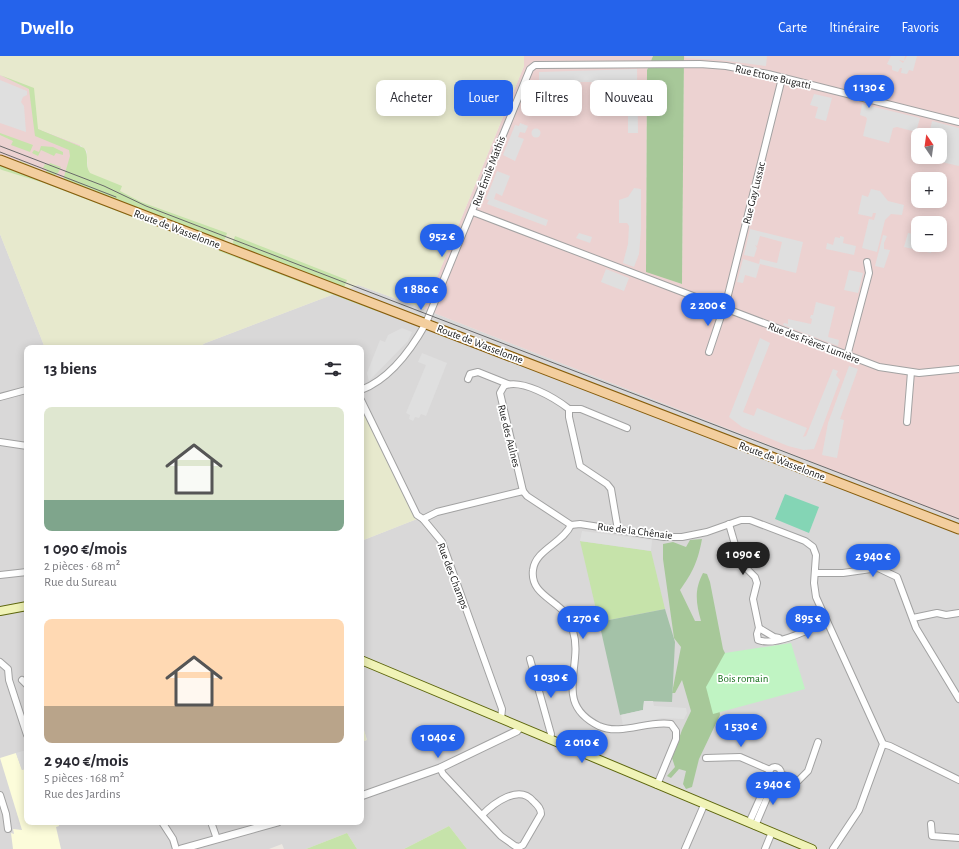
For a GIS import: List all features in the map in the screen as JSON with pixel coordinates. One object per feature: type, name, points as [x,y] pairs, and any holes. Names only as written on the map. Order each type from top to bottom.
[{"type":"main road","name":"Route de Wasselonne","points":[[0,160],[959,529]]},
{"type":"main road","points":[[0,611],[24,607]]},
{"type":"main road","points":[[364,661],[812,849]]},
{"type":"street","points":[[646,57],[646,64]]},
{"type":"street","name":"Rue Ettore Bugatti","points":[[535,65],[700,64],[726,66],[782,78],[959,122]]},
{"type":"street","name":"Rue Émile Mathis","points":[[364,389],[380,381],[391,370],[413,346],[426,323],[473,212],[530,69],[535,65]]},
{"type":"street","name":"Rue Gay Lussac","points":[[708,352],[724,308],[782,78]]},
{"type":"street","name":"Rue des Frères Lumière","points":[[473,212],[879,368],[910,372],[936,372],[959,369]]},
{"type":"street","points":[[847,356],[869,273],[867,262]]},
{"type":"street","points":[[468,379],[470,374],[478,372],[508,384],[517,383],[556,398],[569,408],[581,409],[627,428]]},
{"type":"street","points":[[907,422],[910,372]]},
{"type":"street","name":"Rue des Aulnes","points":[[508,384],[501,388],[499,396],[523,491]]},
{"type":"street","points":[[0,397],[24,391]]},
{"type":"street","name":"Rue des Champs","points":[[364,406],[417,515],[442,542],[502,709],[501,719]]},
{"type":"street","points":[[569,408],[569,417],[580,466],[607,484],[611,490],[618,530]]},
{"type":"street","points":[[0,442],[24,446]]},
{"type":"street","points":[[423,520],[436,512],[523,491],[527,496],[571,525],[568,531],[540,556],[533,565],[533,583],[539,591],[566,615],[574,631],[576,653],[571,682],[572,692],[577,706],[588,719],[601,726],[616,729],[659,723],[671,724],[676,731],[676,740],[656,784]]},
{"type":"street","name":"Rue de la Chênaie","points":[[571,525],[580,524],[664,537],[682,537],[707,532],[741,520],[750,520],[805,541],[813,547],[816,555],[814,583],[816,597],[883,744]]},
{"type":"street","points":[[729,524],[740,562],[756,577],[753,598],[759,628],[757,634],[758,640],[764,642],[798,635],[827,621]]},
{"type":"street","points":[[815,573],[843,573],[878,568],[897,576],[914,618],[916,628],[959,699]]},
{"type":"street","points":[[0,575],[24,572]]},
{"type":"street","points":[[914,618],[937,613],[946,615],[959,613]]},
{"type":"street","points":[[759,628],[774,637],[783,638]]},
{"type":"street","points":[[530,659],[551,734],[550,740]]},
{"type":"street","points":[[0,662],[8,669],[9,680],[24,726]]},
{"type":"street","points":[[952,688],[959,685]]},
{"type":"street","points":[[364,795],[440,768],[517,731],[520,727]]},
{"type":"street","points":[[706,758],[740,757],[772,775],[781,774],[798,781],[808,771],[818,742]]},
{"type":"street","points":[[833,849],[859,810],[883,744],[896,748],[959,780]]},
{"type":"street","points":[[752,825],[774,767],[777,767],[781,771],[781,774]]},
{"type":"street","points":[[440,768],[443,774],[501,836],[515,846],[519,847],[523,845],[541,814],[541,810],[529,797],[524,794],[494,803],[482,815]]},
{"type":"street","points":[[0,795],[6,814],[8,829]]},
{"type":"street","points":[[684,849],[704,805]]},
{"type":"street","points":[[931,824],[932,836],[959,838]]},
{"type":"street","points":[[164,825],[173,839],[176,849]]},
{"type":"street","points":[[212,825],[218,839]]},
{"type":"street","points":[[180,849],[267,825]]},
{"type":"street","points":[[765,849],[772,832]]},
{"type":"shaded area","points":[[0,56],[524,56],[524,66],[513,93],[513,80],[454,80],[454,116],[503,116],[424,309],[358,285],[203,345],[44,345],[0,234],[0,164],[82,195],[88,170],[87,151],[80,145],[38,129],[33,88],[0,75]]},
{"type":"shaded area","points":[[524,56],[653,56],[647,70],[647,80],[590,80],[590,116],[647,116],[646,271],[682,284],[684,56],[959,56],[959,520],[424,309],[503,116],[513,116],[513,93],[524,66]]},
{"type":"shaded area","points":[[653,56],[684,56],[682,284],[646,272],[647,116],[667,116],[667,80],[647,80],[647,70]]},
{"type":"shaded area","points":[[685,56],[767,56],[766,66],[720,60],[685,58]]},
{"type":"shaded area","points":[[891,56],[905,56],[904,61],[899,60],[903,63],[907,56],[917,56],[913,71],[909,70],[907,74],[901,73],[902,68],[900,68],[898,72],[892,70],[892,66],[887,64]]},
{"type":"shaded area","points":[[637,69],[637,80],[590,80],[590,82],[582,82],[582,80],[539,80],[539,72]]},
{"type":"shaded area","points":[[0,75],[34,88],[38,129],[80,145],[82,195],[0,164]]},
{"type":"shaded area","points":[[0,80],[27,91],[27,95],[23,97],[21,102],[24,106],[26,132],[0,123]]},
{"type":"shaded area","points":[[814,94],[832,98],[826,121],[815,118],[818,107],[810,105]]},
{"type":"shaded area","points":[[862,104],[920,118],[917,128],[911,128],[911,131],[897,127],[893,128],[889,143],[863,136],[867,119],[866,117],[860,115]]},
{"type":"shaded area","points":[[628,116],[638,116],[638,133],[628,133]]},
{"type":"shaded area","points":[[932,121],[959,128],[959,166],[947,163],[947,128],[930,128]]},
{"type":"shaded area","points":[[520,123],[528,126],[525,133],[520,132],[518,137],[524,139],[515,161],[503,155],[515,125],[519,126]]},
{"type":"shaded area","points":[[534,129],[538,129],[540,133],[538,137],[534,137],[532,135],[532,131]]},
{"type":"shaded area","points":[[497,171],[510,176],[502,196],[496,193],[494,199],[548,220],[546,226],[487,204],[489,200],[486,199]]},
{"type":"shaded area","points":[[634,188],[641,189],[641,230],[639,254],[634,267],[623,263],[628,244],[629,226],[627,223],[619,223],[619,200],[628,197]]},
{"type":"shaded area","points":[[871,189],[880,191],[888,201],[904,205],[902,215],[891,214],[885,220],[877,252],[862,248],[869,219],[874,220],[876,213],[873,213],[872,217],[858,214],[862,195],[868,197]]},
{"type":"shaded area","points":[[750,229],[803,242],[796,273],[760,264],[756,278],[745,275],[743,283],[737,282],[743,259],[759,264],[760,259],[777,263],[782,242],[760,236],[757,246],[755,245],[757,248],[754,257],[744,255]]},
{"type":"shaded area","points":[[579,233],[592,237],[590,243],[576,238]]},
{"type":"shaded area","points":[[908,233],[911,234],[911,249],[904,247]]},
{"type":"shaded area","points":[[0,234],[44,345],[24,345],[24,825],[364,825],[364,741],[367,740],[364,730],[364,540],[417,519],[364,411],[364,345],[203,344],[358,285],[424,309],[959,520],[959,849],[467,849],[449,826],[404,849],[357,849],[347,833],[306,849],[284,849],[282,844],[269,849],[0,849]]},
{"type":"shaded area","points":[[883,235],[887,236],[884,243],[884,249],[890,250],[884,268],[875,266]]},
{"type":"shaded area","points":[[840,236],[844,237],[843,243],[856,246],[854,255],[826,249],[827,243],[833,245],[835,237],[840,238]]},
{"type":"shaded area","points":[[606,269],[629,278],[624,291],[601,282]]},
{"type":"shaded area","points":[[849,270],[863,273],[858,293],[844,290]]},
{"type":"shaded area","points":[[816,302],[835,307],[828,337],[839,340],[838,346],[783,325],[784,323],[788,324],[788,319],[811,324],[812,319],[810,318],[811,315],[813,315]]},
{"type":"shaded area","points":[[402,328],[412,332],[408,341],[369,381],[367,373],[380,340],[385,342],[388,335]]},
{"type":"shaded area","points":[[760,338],[770,343],[743,412],[754,416],[757,408],[807,428],[803,437],[806,436],[833,369],[838,371],[836,375],[840,380],[814,449],[804,450],[788,446],[742,427],[729,417]]},
{"type":"shaded area","points":[[422,353],[447,363],[426,416],[421,414],[419,418],[415,417],[413,421],[409,419],[410,415],[406,413],[426,365],[418,362]]},
{"type":"shaded area","points":[[849,366],[858,369],[840,419],[844,420],[837,458],[822,455],[828,423]]},
{"type":"shaded area","points":[[364,411],[417,519],[364,540]]},
{"type":"shaded area","points":[[582,531],[652,540],[651,551],[580,541]]},
{"type":"shaded area","points":[[702,539],[699,554],[694,566],[680,590],[695,621],[701,621],[697,602],[697,591],[703,573],[707,574],[710,582],[723,649],[727,657],[719,706],[720,715],[699,759],[692,787],[686,789],[683,784],[686,771],[679,769],[671,778],[667,776],[675,767],[672,758],[682,730],[691,711],[682,680],[675,693],[672,693],[681,647],[674,638],[663,559],[663,544],[673,542],[686,547],[690,540]]},
{"type":"shaded area","points":[[665,609],[675,642],[672,702],[644,701],[643,710],[620,715],[599,622]]},
{"type":"shaded area","points":[[644,701],[653,701],[654,706],[686,708],[687,713],[684,719],[662,718],[623,726],[621,715],[643,710]]},
{"type":"shaded area","points":[[364,730],[367,740],[364,741]]},
{"type":"shaded area","points":[[24,751],[24,769],[22,770],[16,753]]},
{"type":"shaded area","points":[[16,753],[22,770],[24,769],[24,825],[59,825],[56,827],[61,849],[13,849],[11,833],[14,834],[13,829],[22,830],[0,758]]},
{"type":"green space","points":[[0,75],[34,88],[38,129],[84,148],[87,154],[87,167],[90,173],[122,186],[120,191],[141,202],[227,233],[225,239],[221,241],[63,180],[70,156],[69,150],[35,136],[29,89]]},
{"type":"green space","points":[[0,133],[33,145],[30,152],[11,145],[13,141],[0,135]]},
{"type":"green space","points":[[41,146],[53,147],[63,152],[63,155],[56,153],[54,156],[41,150],[38,156],[32,153],[34,150],[39,152]]},
{"type":"green space","points":[[20,161],[46,172],[47,169],[43,168],[45,164],[49,165],[50,163],[61,167],[58,173],[53,177],[19,164]]},
{"type":"green space","points":[[0,164],[217,248],[216,249],[44,183],[2,170],[0,169]]},
{"type":"green space","points":[[235,236],[347,280],[343,290],[234,246],[233,242]]},
{"type":"green space","points":[[219,248],[384,312],[376,311],[219,251]]},
{"type":"green space","points":[[785,494],[819,507],[809,533],[775,519]]},
{"type":"green space","points":[[580,541],[651,551],[665,609],[599,622]]},
{"type":"green space","name":"Bois romain","points":[[791,643],[805,689],[713,714],[706,687],[725,653]]},
{"type":"green space","points":[[449,826],[467,849],[404,849]]},
{"type":"green space","points":[[347,833],[357,849],[306,849]]},
{"type":"tram line","points":[[0,146],[104,186],[146,206],[959,519]]},
{"type":"tram line","points":[[0,152],[116,197]]}]
